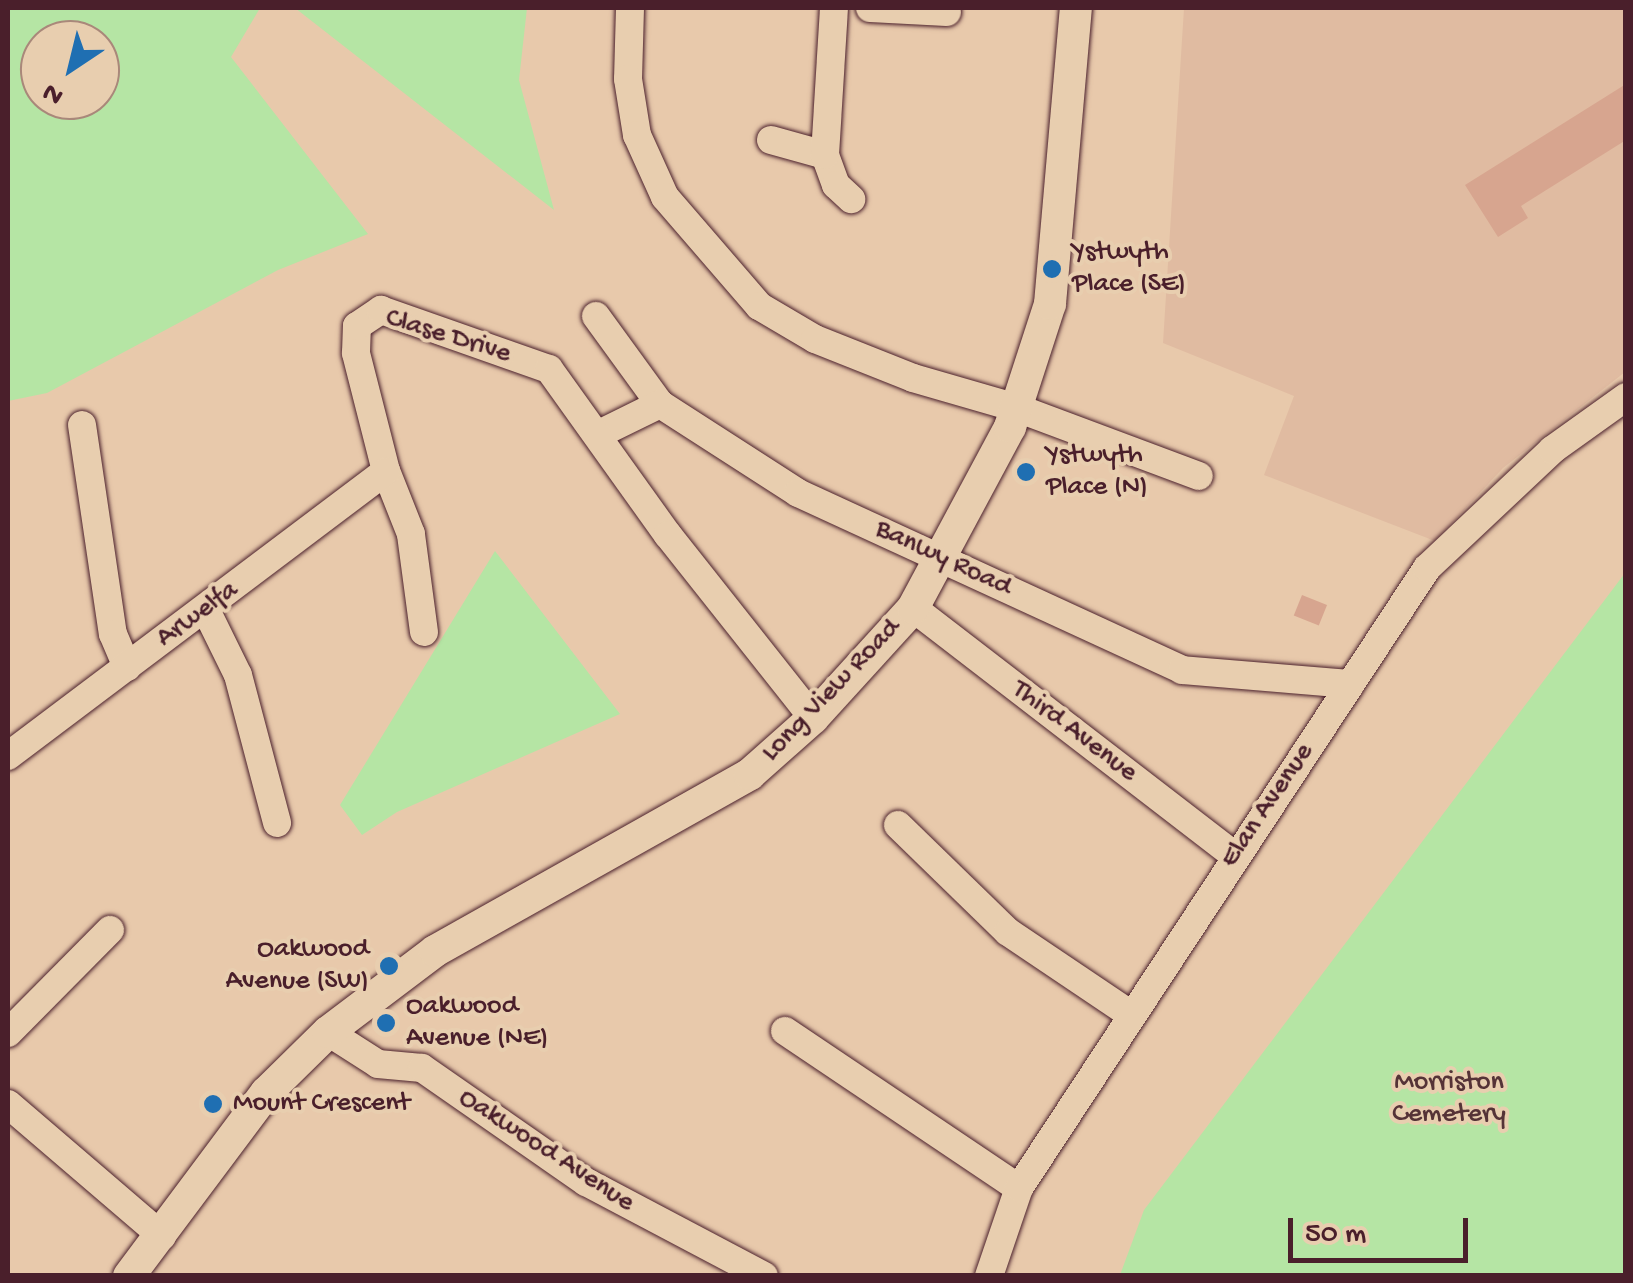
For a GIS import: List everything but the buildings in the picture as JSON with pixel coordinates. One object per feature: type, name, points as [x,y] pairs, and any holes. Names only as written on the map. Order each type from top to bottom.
[{"type":"street","points":[[630,8],[628,79],[637,135],[665,197],[710,256],[759,306],[816,338],[914,378],[1016,408],[1199,476]]},
{"type":"street","points":[[834,8],[825,156],[836,185],[851,198]]},
{"type":"street","points":[[870,8],[947,12]]},
{"type":"street","name":"Long View Road","points":[[129,1276],[266,1093],[328,1032],[435,951],[750,774],[813,718],[913,608],[1016,408],[1050,304],[1076,8]]},
{"type":"street","points":[[772,140],[825,156]]},
{"type":"street","name":"Clase Drive","points":[[386,472],[356,353],[357,326],[381,310],[549,369],[601,434]]},
{"type":"street","name":"Banwy Road","points":[[596,316],[660,404],[798,493],[1182,670],[1350,684]]},
{"type":"street","name":"Elan Avenue","points":[[989,1276],[1019,1188],[1234,855],[1428,568],[1552,450],[1626,397]]},
{"type":"street","points":[[660,404],[601,434],[668,535],[813,718]]},
{"type":"street","points":[[82,425],[113,634],[127,666]]},
{"type":"street","points":[[386,472],[411,534],[424,632]]},
{"type":"street","name":"Arwelfa","points":[[8,756],[386,472]]},
{"type":"street","name":"Third Avenue","points":[[913,608],[1234,855]]},
{"type":"street","points":[[206,610],[238,675],[277,823]]},
{"type":"street","points":[[898,825],[1008,932],[1130,1014]]},
{"type":"street","points":[[8,1033],[110,930]]},
{"type":"street","points":[[786,1030],[1019,1188]]},
{"type":"street","name":"Oakwood Avenue","points":[[328,1032],[378,1064],[422,1068],[586,1182],[764,1276]]},
{"type":"street","points":[[8,1104],[162,1236]]},
{"type":"shaded area","points":[[1184,8],[1625,8],[1625,372],[1503,468],[1435,541],[1264,475],[1294,396],[1163,343]]},
{"type":"green space","points":[[8,8],[260,8],[231,57],[368,234],[278,270],[47,393],[8,401]]},
{"type":"green space","points":[[295,8],[527,8],[519,80],[554,210]]},
{"type":"green space","points":[[495,551],[620,714],[397,812],[362,835],[340,805]]},
{"type":"green space","name":"Morriston Cemetery","points":[[1625,573],[1625,1275],[1120,1275],[1144,1210]]},
{"type":"place","name":"Ystwyth Place (SE)","points":[[1052,269]]},
{"type":"place","name":"Ystwyth Place (N)","points":[[1026,472]]},
{"type":"place","name":"Oakwood Avenue (SW)","points":[[389,966]]},
{"type":"place","name":"Oakwood Avenue (NE)","points":[[386,1023]]},
{"type":"place","name":"Mount Crescent","points":[[213,1104]]}]
